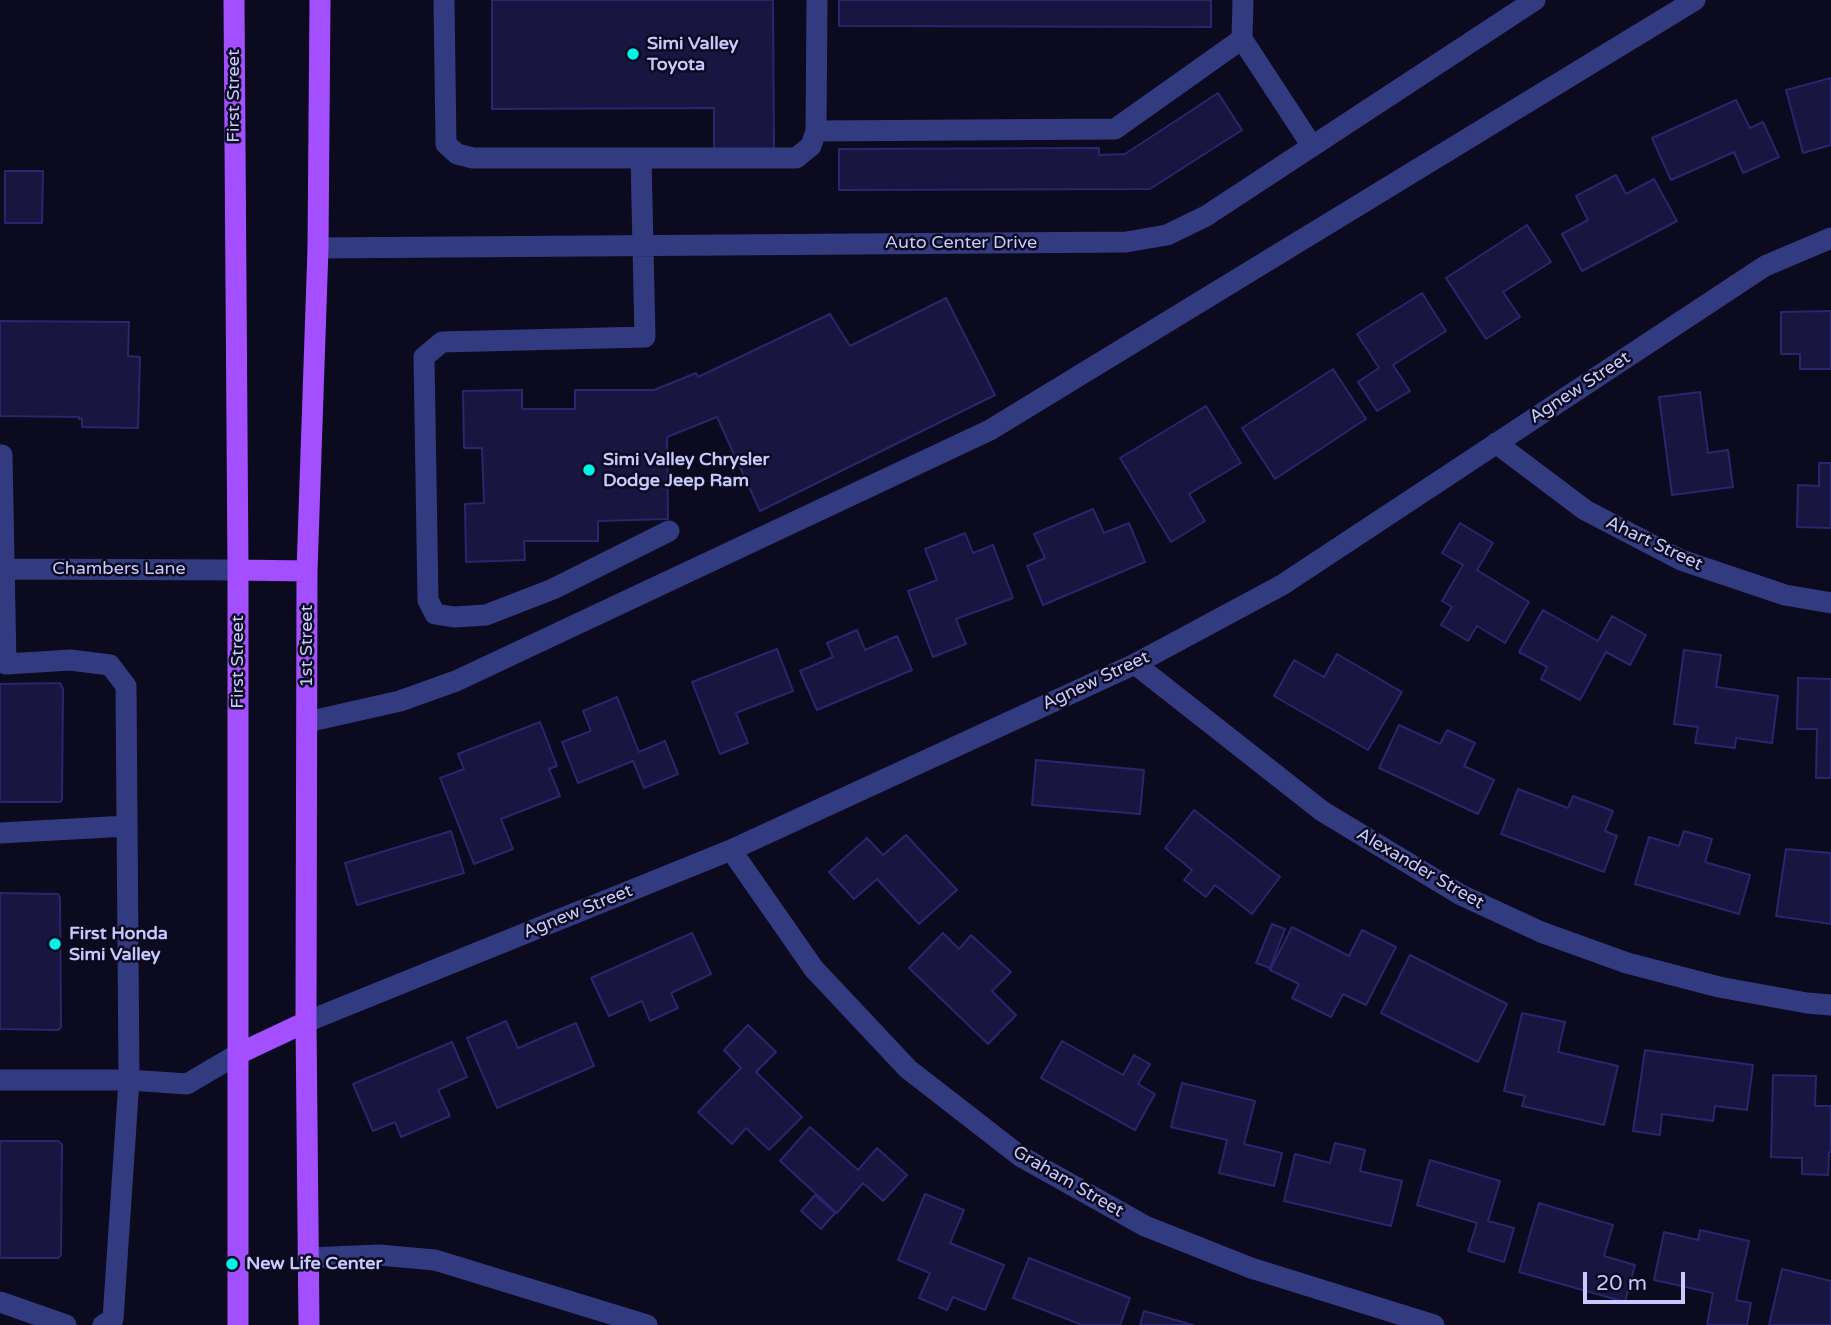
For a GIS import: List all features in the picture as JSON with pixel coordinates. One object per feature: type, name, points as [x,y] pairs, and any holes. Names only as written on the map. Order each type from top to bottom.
[{"type":"main road","name":"First Street","points":[[234,0],[238,570],[238,1325]]},
{"type":"main road","points":[[238,570],[307,570],[318,248],[320,0]]},
{"type":"main road","name":"1st Street","points":[[307,570],[307,722]]},
{"type":"main road","points":[[307,722],[309,1325]]},
{"type":"main road","points":[[238,1054],[306,1022]]},
{"type":"street","points":[[444,0],[446,144],[457,154],[473,158],[796,158],[811,146],[816,131],[817,0]]},
{"type":"street","points":[[1242,0],[1242,39],[1312,146]]},
{"type":"street","name":"Auto Center Drive","points":[[318,248],[1126,242],[1167,235],[1206,216],[1535,0]]},
{"type":"street","points":[[307,722],[400,701],[456,681],[990,430],[1695,0]]},
{"type":"street","points":[[816,131],[1115,130],[1242,39]]},
{"type":"street","points":[[641,158],[645,337],[442,342],[424,357],[428,600],[435,614],[454,617],[486,615],[553,589],[669,531]]},
{"type":"street","name":"Agnew Street","points":[[306,1022],[731,850],[1135,664],[1282,585],[1765,266],[1831,238]]},
{"type":"street","name":"Ahart Street","points":[[1496,443],[1585,510],[1681,560],[1785,595],[1831,603]]},
{"type":"street","points":[[0,455],[1,569],[6,664],[70,660],[110,665],[126,686],[129,1080],[113,1319],[103,1325]]},
{"type":"street","name":"Chambers Lane","points":[[1,569],[238,570]]},
{"type":"street","name":"Alexander Street","points":[[1135,664],[1322,811],[1461,895],[1541,932],[1627,963],[1719,987],[1831,1005]]},
{"type":"street","points":[[0,833],[127,825]]},
{"type":"street","name":"Graham Street","points":[[731,850],[814,969],[908,1069],[1020,1156],[1144,1226],[1251,1268],[1434,1325]]},
{"type":"street","points":[[0,1080],[129,1080],[187,1084],[238,1054]]},
{"type":"street","points":[[308,1258],[379,1255],[435,1261],[647,1325]]},
{"type":"street","points":[[0,1302],[66,1325]]},
{"type":"building","name":"Simi Valley Toyota","points":[[492,0],[773,0],[774,149],[714,149],[714,108],[492,109]]},
{"type":"building","points":[[839,0],[1211,0],[1211,27],[839,26]]},
{"type":"building","points":[[1831,78],[1831,145],[1803,153],[1786,90]]},
{"type":"building","points":[[1218,93],[1242,130],[1150,189],[839,190],[839,149],[1099,148],[1099,155],[1125,154]]},
{"type":"building","points":[[1736,100],[1750,128],[1763,122],[1779,157],[1743,173],[1734,152],[1671,180],[1652,138]]},
{"type":"building","points":[[5,171],[43,171],[42,223],[5,223]]},
{"type":"building","points":[[1616,175],[1626,194],[1654,179],[1677,221],[1582,271],[1562,234],[1588,220],[1576,196]]},
{"type":"building","points":[[1527,225],[1551,262],[1503,292],[1520,317],[1486,339],[1446,278]]},
{"type":"building","points":[[1422,293],[1446,331],[1393,365],[1410,391],[1377,411],[1358,382],[1379,368],[1357,334]]},
{"type":"building","points":[[946,298],[995,395],[760,511],[717,417],[667,437],[668,519],[598,521],[598,541],[524,541],[525,560],[466,562],[465,504],[484,503],[482,448],[464,448],[463,391],[522,390],[522,409],[575,409],[575,390],[654,390],[696,373],[698,377],[830,314],[850,346]]},
{"type":"building","points":[[1831,311],[1831,369],[1800,369],[1800,354],[1781,354],[1781,312]]},
{"type":"building","points":[[0,321],[129,322],[128,356],[140,357],[138,428],[82,427],[82,419],[79,417],[0,416]]},
{"type":"building","points":[[1333,369],[1366,419],[1275,479],[1242,428]]},
{"type":"building","points":[[1700,392],[1708,453],[1728,450],[1733,487],[1672,495],[1659,397]]},
{"type":"building","points":[[1206,406],[1241,463],[1189,494],[1205,521],[1171,542],[1120,458]]},
{"type":"building","points":[[1819,463],[1831,463],[1831,528],[1797,527],[1798,485],[1819,486]]},
{"type":"building","points":[[1093,509],[1104,533],[1129,523],[1145,562],[1043,605],[1027,566],[1045,558],[1034,534]]},
{"type":"building","points":[[1460,523],[1493,543],[1477,570],[1529,602],[1505,643],[1477,626],[1468,641],[1441,625],[1452,607],[1442,601],[1463,565],[1442,553]]},
{"type":"building","points":[[965,533],[973,553],[993,545],[1013,598],[956,619],[966,644],[933,657],[908,591],[937,580],[925,549]]},
{"type":"building","points":[[1543,610],[1598,641],[1612,616],[1646,635],[1630,665],[1606,652],[1580,700],[1541,679],[1547,667],[1519,652]]},
{"type":"building","points":[[857,630],[865,650],[897,636],[912,670],[817,710],[800,671],[833,657],[827,643]]},
{"type":"building","points":[[777,649],[793,691],[736,713],[748,743],[720,754],[692,682]]},
{"type":"building","points":[[1684,650],[1721,655],[1716,687],[1778,696],[1772,743],[1736,738],[1735,748],[1695,743],[1698,727],[1674,724]]},
{"type":"building","points":[[1337,654],[1402,692],[1368,750],[1274,696],[1294,660],[1324,677]]},
{"type":"building","points":[[1798,678],[1831,679],[1831,778],[1816,778],[1817,729],[1797,729]]},
{"type":"building","points":[[60,683],[63,689],[62,800],[0,802],[0,684]]},
{"type":"building","points":[[617,697],[639,752],[665,741],[678,774],[644,788],[633,761],[578,783],[562,742],[591,731],[583,711]]},
{"type":"building","points":[[540,722],[557,766],[549,769],[560,796],[501,819],[513,849],[474,864],[440,778],[464,769],[458,754]]},
{"type":"building","points":[[1399,725],[1440,744],[1447,730],[1475,743],[1464,766],[1494,780],[1478,814],[1379,768]]},
{"type":"building","points":[[1036,760],[1144,770],[1140,814],[1032,805]]},
{"type":"building","points":[[1518,789],[1568,808],[1573,796],[1613,811],[1605,831],[1617,836],[1604,872],[1501,834]]},
{"type":"building","points":[[1194,810],[1280,877],[1252,914],[1215,885],[1206,897],[1184,880],[1192,870],[1165,848]]},
{"type":"building","points":[[451,831],[464,873],[357,905],[345,863]]},
{"type":"building","points":[[1684,831],[1712,839],[1705,862],[1750,875],[1739,914],[1635,884],[1649,837],[1679,846]]},
{"type":"building","points":[[906,835],[957,890],[919,924],[877,879],[854,899],[829,872],[867,838],[883,855]]},
{"type":"building","points":[[1786,849],[1831,853],[1831,924],[1776,916]]},
{"type":"building","points":[[0,893],[58,894],[60,898],[61,1027],[58,1030],[0,1029]]},
{"type":"building","points":[[1272,924],[1285,929],[1270,968],[1256,963]]},
{"type":"building","points":[[1292,927],[1349,956],[1362,930],[1396,947],[1366,1005],[1343,994],[1331,1017],[1292,998],[1299,984],[1270,970]]},
{"type":"building","points":[[692,933],[711,974],[671,993],[678,1008],[650,1021],[642,1001],[609,1016],[591,978]]},
{"type":"building","points":[[943,933],[959,949],[971,935],[1011,972],[992,991],[1016,1015],[988,1044],[909,968]]},
{"type":"building","points":[[1410,955],[1507,1004],[1478,1062],[1381,1013]]},
{"type":"building","points":[[1522,1013],[1565,1022],[1558,1052],[1618,1066],[1604,1125],[1522,1106],[1525,1096],[1504,1091]]},
{"type":"building","points":[[506,1021],[518,1048],[576,1023],[594,1066],[497,1108],[467,1038]]},
{"type":"building","points":[[748,1025],[776,1052],[756,1072],[802,1117],[769,1150],[746,1128],[732,1144],[698,1112],[741,1068],[724,1050]]},
{"type":"building","points":[[1062,1041],[1123,1075],[1134,1055],[1150,1064],[1138,1084],[1155,1094],[1135,1130],[1041,1078]]},
{"type":"building","points":[[452,1042],[467,1077],[438,1090],[450,1116],[401,1137],[395,1122],[373,1131],[353,1084]]},
{"type":"building","points":[[1645,1050],[1753,1065],[1747,1110],[1715,1106],[1713,1121],[1662,1114],[1660,1135],[1633,1131]]},
{"type":"building","points":[[1773,1075],[1816,1076],[1815,1106],[1831,1106],[1828,1175],[1802,1174],[1802,1158],[1771,1157]]},
{"type":"building","points":[[1182,1083],[1255,1101],[1244,1144],[1282,1153],[1274,1186],[1219,1173],[1227,1140],[1171,1127]]},
{"type":"building","points":[[810,1127],[858,1170],[877,1148],[907,1175],[883,1201],[863,1183],[837,1213],[780,1161]]},
{"type":"building","points":[[0,1141],[58,1141],[62,1144],[61,1255],[58,1258],[0,1258]]},
{"type":"building","points":[[1335,1143],[1365,1150],[1360,1171],[1402,1181],[1391,1226],[1284,1201],[1295,1154],[1330,1163]]},
{"type":"building","points":[[1430,1160],[1500,1181],[1488,1221],[1514,1228],[1504,1262],[1468,1251],[1477,1223],[1417,1205]]},
{"type":"building","points":[[925,1194],[964,1210],[950,1243],[1004,1265],[985,1310],[953,1297],[947,1310],[919,1298],[930,1273],[898,1260]]},
{"type":"building","points":[[815,1195],[835,1213],[821,1229],[801,1211]]},
{"type":"building","points":[[1539,1203],[1613,1225],[1604,1256],[1635,1265],[1625,1302],[1519,1272]]},
{"type":"building","points":[[1700,1230],[1749,1241],[1736,1300],[1751,1303],[1747,1325],[1707,1325],[1713,1293],[1654,1280],[1664,1232],[1698,1240]]},
{"type":"building","points":[[1029,1258],[1130,1298],[1120,1325],[1082,1325],[1013,1298]]},
{"type":"building","points":[[1782,1269],[1831,1281],[1831,1325],[1769,1325]]},
{"type":"building","points":[[1144,1311],[1193,1325],[1140,1325]]},
{"type":"place","name":"Simi Valley Toyota","points":[[633,54]]},
{"type":"place","name":"Simi Valley Chrysler Dodge Jeep Ram","points":[[589,470]]},
{"type":"place","name":"First Honda Simi Valley","points":[[55,944]]},
{"type":"place","name":"New Life Center","points":[[232,1264]]}]
